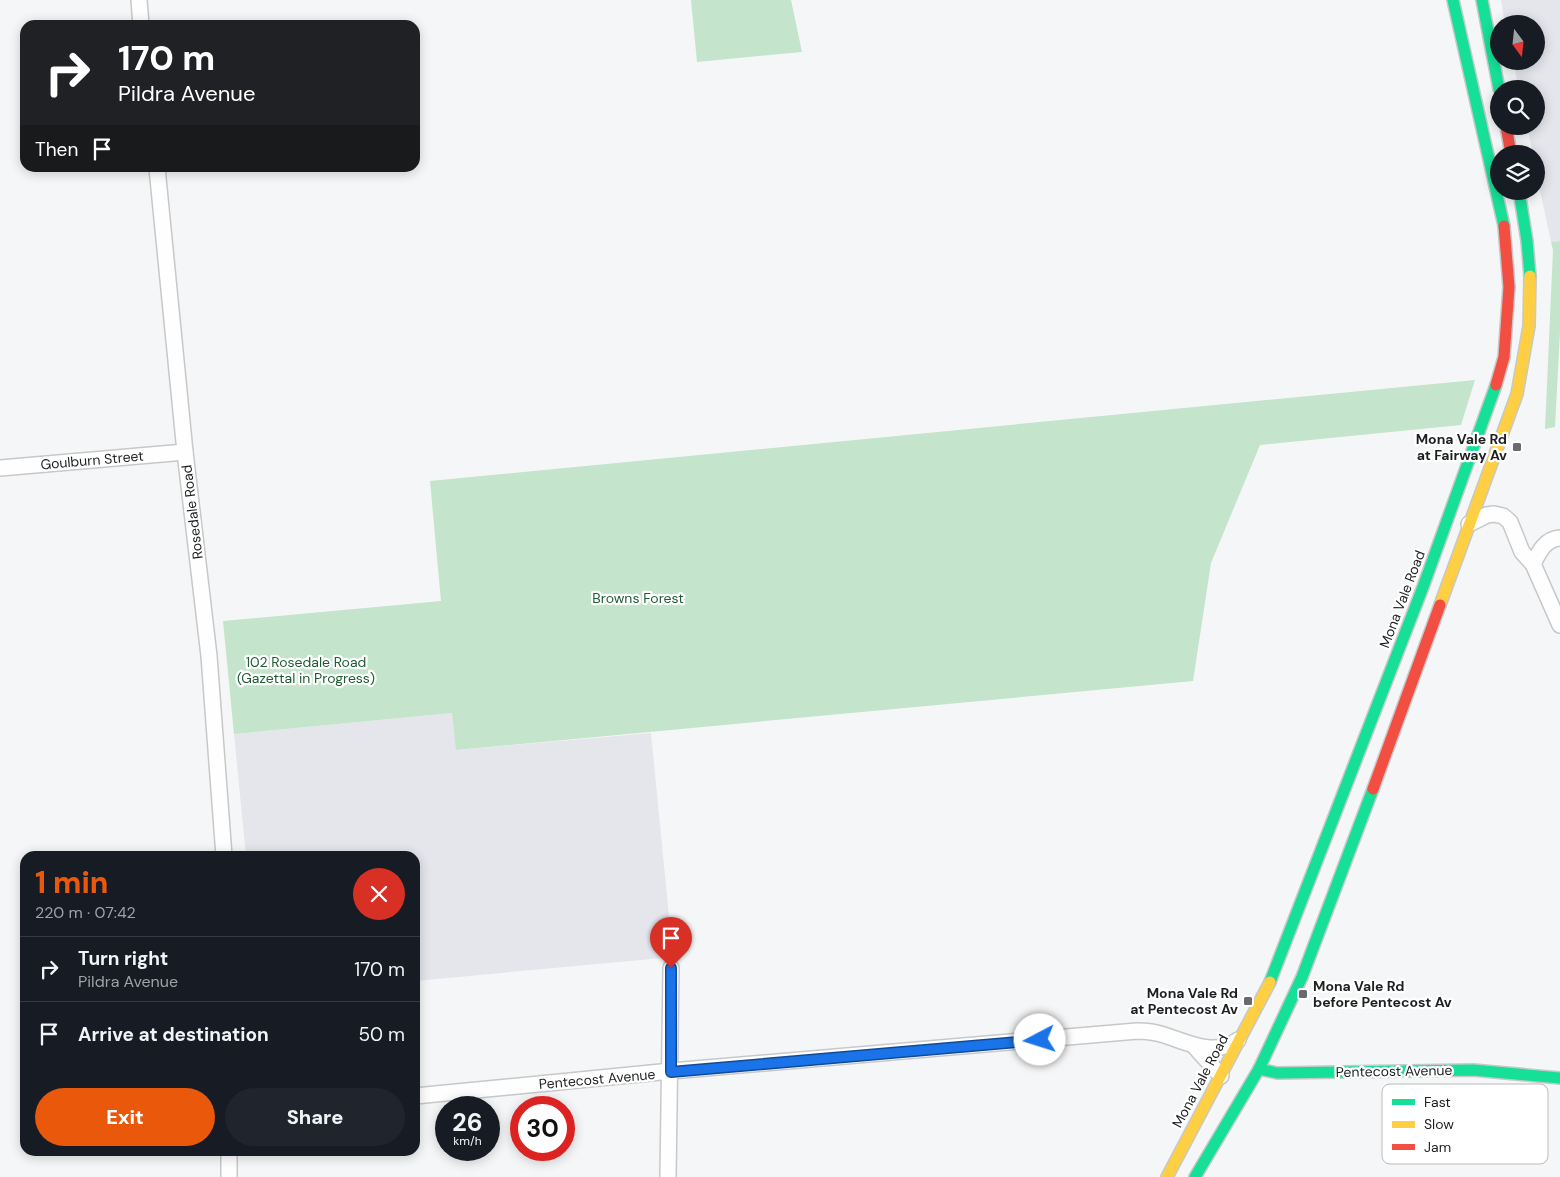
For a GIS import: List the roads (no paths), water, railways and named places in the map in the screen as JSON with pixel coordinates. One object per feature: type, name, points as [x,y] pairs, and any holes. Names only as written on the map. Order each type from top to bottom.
[{"type":"main road","name":"Mona Vale Road","points":[[1167,1177],[1271,979],[1423,586],[1490,404],[1504,357],[1509,287],[1504,225],[1453,0]]},
{"type":"main road","points":[[1482,0],[1497,80]]},
{"type":"main road","points":[[1195,1177],[1258,1069],[1302,977],[1330,906],[1517,394],[1529,324],[1530,271],[1520,200]]},
{"type":"main road","name":"Pentecost Avenue","points":[[1258,1069],[1277,1073],[1473,1070],[1560,1078]]},
{"type":"street","points":[[139,0],[141,20]]},
{"type":"street","name":"Rosedale Road","points":[[157,172],[185,452],[208,656],[224,851]]},
{"type":"street","name":"Goulburn Street","points":[[0,468],[185,452]]},
{"type":"street","points":[[1468,524],[1487,515],[1494,514],[1503,516],[1510,522],[1522,552],[1533,564],[1560,625]]},
{"type":"street","points":[[1533,564],[1543,545],[1555,538],[1560,538]]},
{"type":"street","points":[[668,1177],[671,968]]},
{"type":"street","name":"Pentecost Avenue","points":[[420,1096],[1137,1031],[1163,1034],[1195,1047],[1222,1048],[1240,1038]]},
{"type":"street","name":"Pentecost Avenue","points":[[1195,1047],[1221,1076]]},
{"type":"street","name":"Pentecost Avenue","points":[[1229,1060],[1258,1069]]},
{"type":"street","points":[[229,1156],[229,1177]]},
{"type":"place","name":"Mona Vale Rd at Fairway Av","points":[[1517,447]]},
{"type":"place","name":"Mona Vale Rd before Pentecost Av","points":[[1303,994]]},
{"type":"place","name":"Mona Vale Rd at Pentecost Av","points":[[1248,1001]]},
{"type":"park label","name":"Browns Forest","points":[[638,598]]},
{"type":"park label","name":"102 Rosedale Road (Gazettal in Progress)","points":[[306,670]]}]
